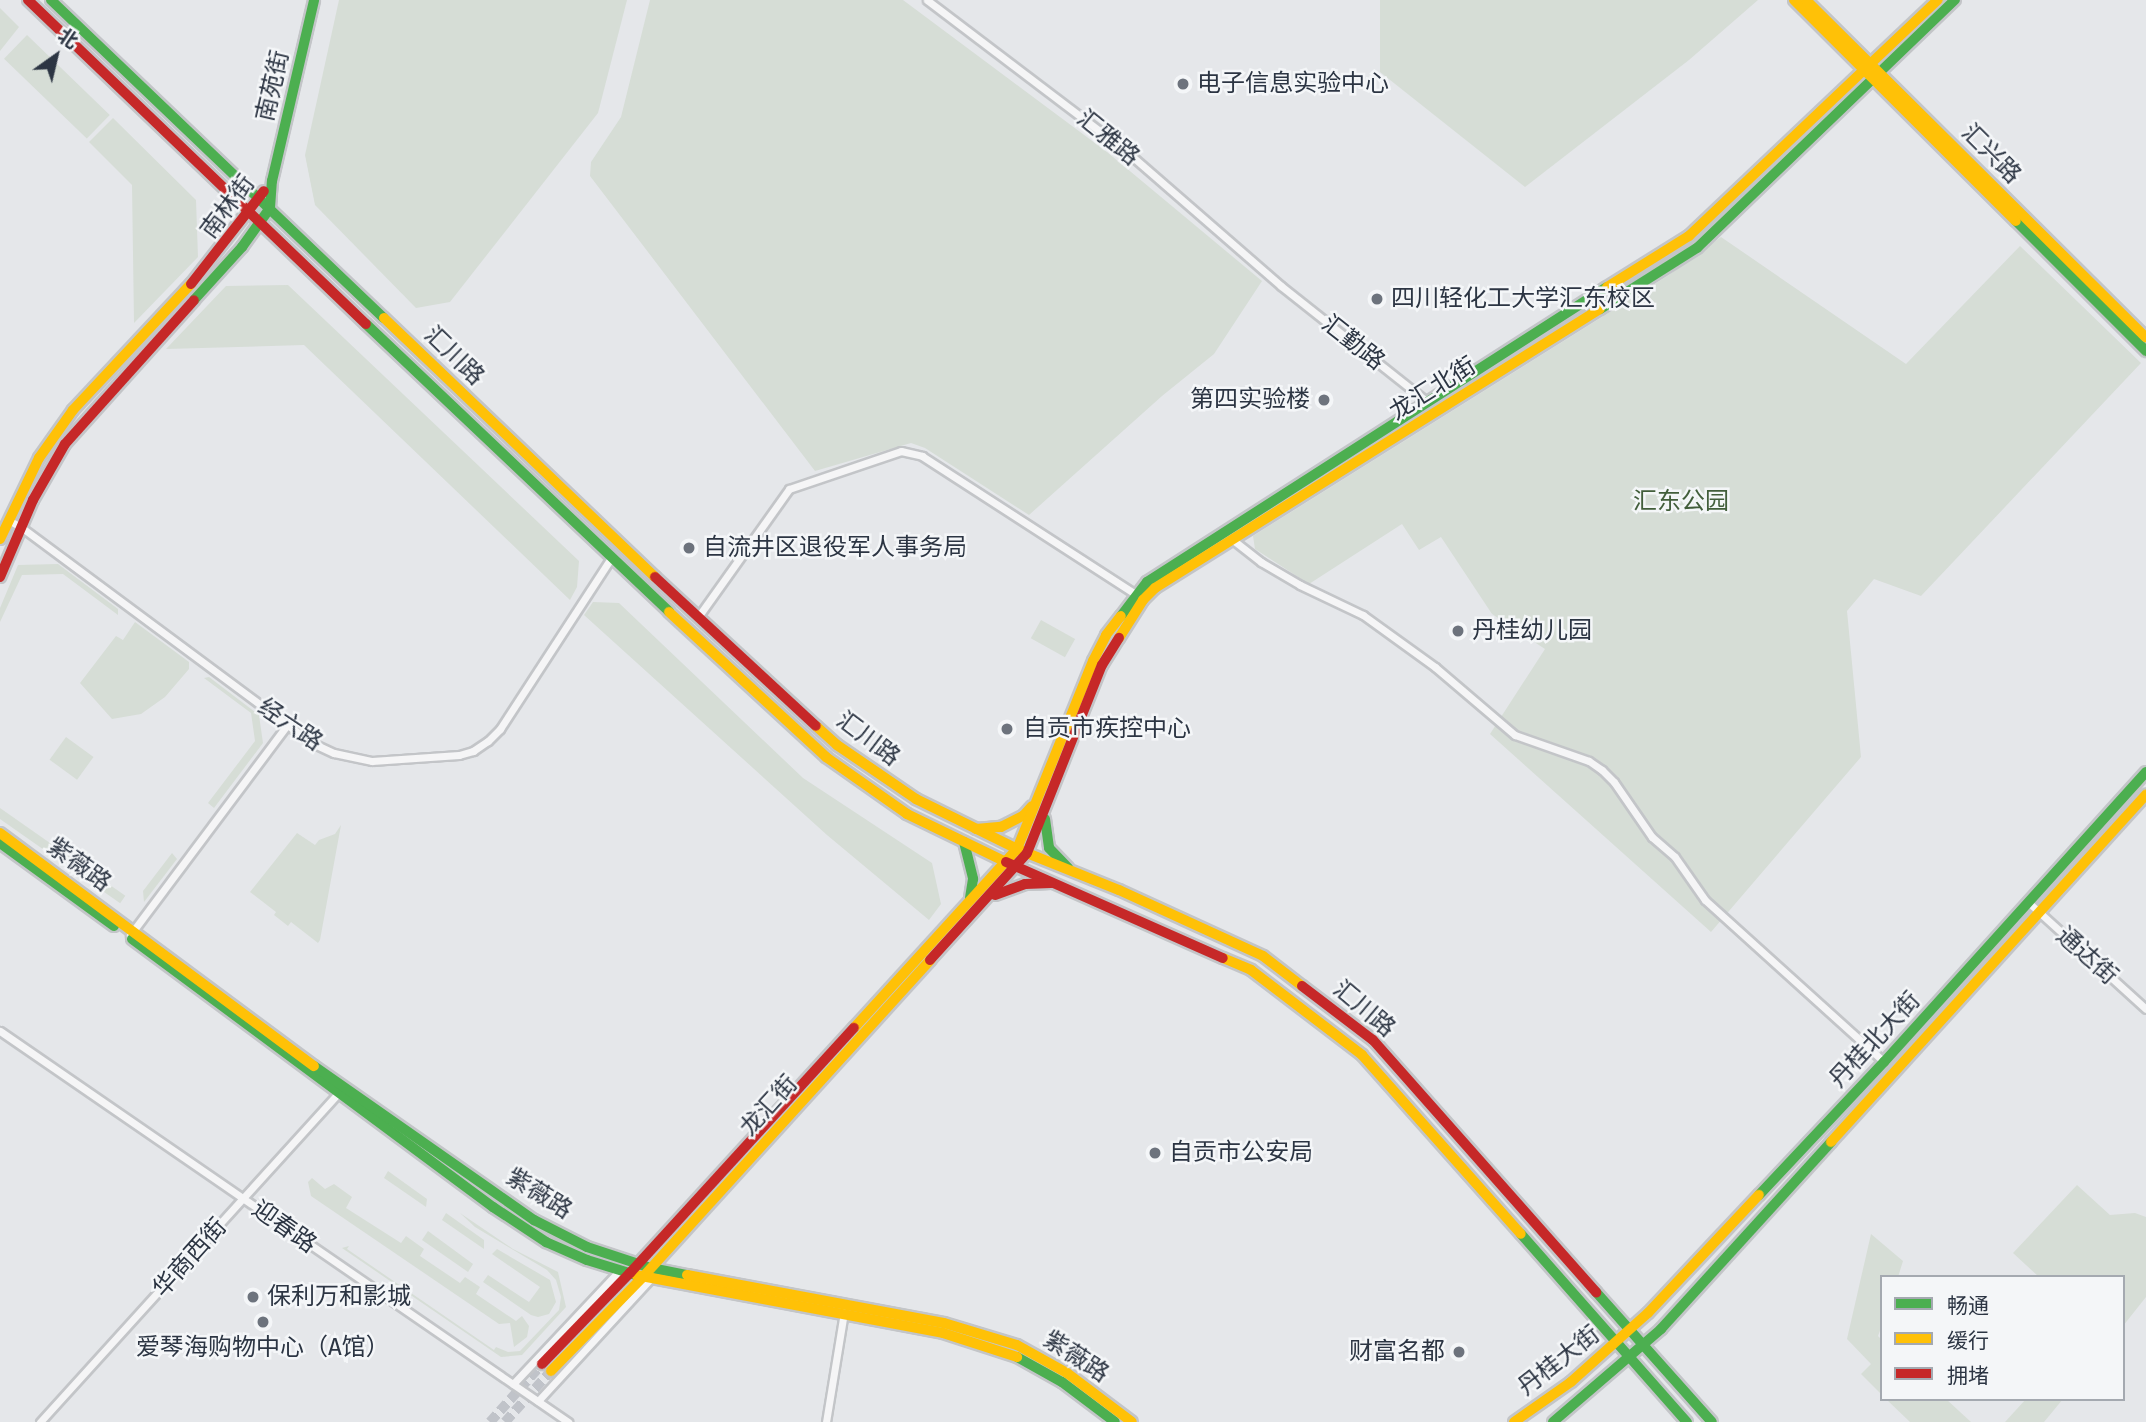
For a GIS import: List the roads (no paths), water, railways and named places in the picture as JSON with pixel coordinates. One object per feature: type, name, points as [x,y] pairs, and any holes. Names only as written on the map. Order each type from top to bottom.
[{"type":"main road","name":"汇川路","points":[[27,0],[611,558],[825,757],[907,814],[1009,864],[1251,970],[1362,1055],[1687,1422]]},
{"type":"main road","name":"汇川路","points":[[51,0],[698,617],[837,745],[916,799],[976,829],[1263,956],[1373,1040],[1712,1422]]},
{"type":"main road","name":"南苑街","points":[[272,181],[314,0]]},
{"type":"main road","points":[[1794,0],[1868,68],[2146,351]]},
{"type":"main road","points":[[1806,0],[1868,68]]},
{"type":"main road","name":"龙汇北街","points":[[1043,801],[1093,661],[1106,635],[1135,594],[1189,553],[1689,236],[1938,0]]},
{"type":"main road","name":"龙汇北街","points":[[1009,864],[1022,851],[1102,665],[1143,600],[1156,588],[1697,248],[1878,78],[1955,0]]},
{"type":"main road","name":"汇兴路","points":[[1878,78],[2146,338]]},
{"type":"main road","name":"南林街","points":[[0,539],[40,458],[73,410],[206,268],[272,181]]},
{"type":"main road","name":"南林街","points":[[0,576],[51,466],[85,419],[222,271],[261,222],[270,208],[272,181]]},
{"type":"main road","name":"丹桂北大街","points":[[1630,1332],[1884,1062],[2146,772]]},
{"type":"main road","name":"丹桂北大街","points":[[1553,1422],[1643,1346],[2146,795]]},
{"type":"main road","points":[[976,829],[1002,827],[1024,816],[1043,801]]},
{"type":"main road","points":[[1043,801],[1044,827],[1049,848],[1070,870]]},
{"type":"main road","name":"紫薇路","points":[[0,832],[338,1093],[529,1231],[577,1256],[648,1275],[844,1309],[944,1323],[1017,1345],[1068,1373],[1132,1422]]},
{"type":"main road","points":[[964,842],[973,879],[970,898]]},
{"type":"main road","name":"紫薇路","points":[[0,843],[534,1220],[629,1270]]},
{"type":"main road","name":"龙汇街","points":[[1009,864],[981,904],[648,1275],[547,1368],[629,1270],[970,898],[1009,864]]},
{"type":"main road","points":[[981,904],[1004,890],[1051,883]]},
{"type":"main road","name":"紫薇路","points":[[844,1309],[943,1333],[1014,1355],[1062,1382],[1115,1422]]},
{"type":"main road","name":"丹桂大街","points":[[1514,1422],[1571,1382],[1630,1332]]},
{"type":"street","name":"汇雅路","points":[[927,0],[1127,152],[1281,286]]},
{"type":"street","name":"汇勤路","points":[[1281,286],[1426,401]]},
{"type":"street","points":[[698,617],[789,489],[901,452],[922,456],[1135,594]]},
{"type":"street","name":"经六路","points":[[8,520],[287,725],[320,747],[359,760],[432,759],[473,751],[500,729],[611,558]]},
{"type":"street","points":[[1233,540],[1261,562],[1300,585],[1363,615],[1435,667],[1515,735],[1589,761],[1602,770],[1614,782],[1652,837],[1675,857],[1705,900],[1884,1062]]},
{"type":"street","points":[[131,934],[287,725]]},
{"type":"street","name":"通达街","points":[[2028,902],[2146,1009]]},
{"type":"street","name":"迎春路","points":[[0,1031],[568,1422]]},
{"type":"street","name":"华商西街","points":[[40,1422],[338,1093]]},
{"type":"street","points":[[513,1384],[629,1270]]},
{"type":"street","points":[[538,1401],[648,1275]]},
{"type":"street","points":[[825,1422],[844,1309]]},
{"type":"tunnel","points":[[490,1422],[542,1364]]},
{"type":"tunnel","points":[[505,1422],[551,1371]]},
{"type":"place","name":"电子信息实验中心","points":[[1183,84]]},
{"type":"place","name":"四川轻化工大学汇东校区","points":[[1377,299]]},
{"type":"place","name":"第四实验楼","points":[[1324,400]]},
{"type":"place","name":"自流井区退役军人事务局","points":[[689,548]]},
{"type":"place","name":"丹桂幼儿园","points":[[1458,631]]},
{"type":"place","name":"自贡市疾控中心","points":[[1007,729]]},
{"type":"place","name":"自贡市公安局","points":[[1155,1153]]},
{"type":"place","name":"保利万和影城","points":[[253,1297]]},
{"type":"place","name":"爱琴海购物中心（A馆）","points":[[263,1322]]},
{"type":"place","name":"财富名都","points":[[1459,1352]]},
{"type":"park label","name":"汇东公园","points":[[1681,502]]}]
